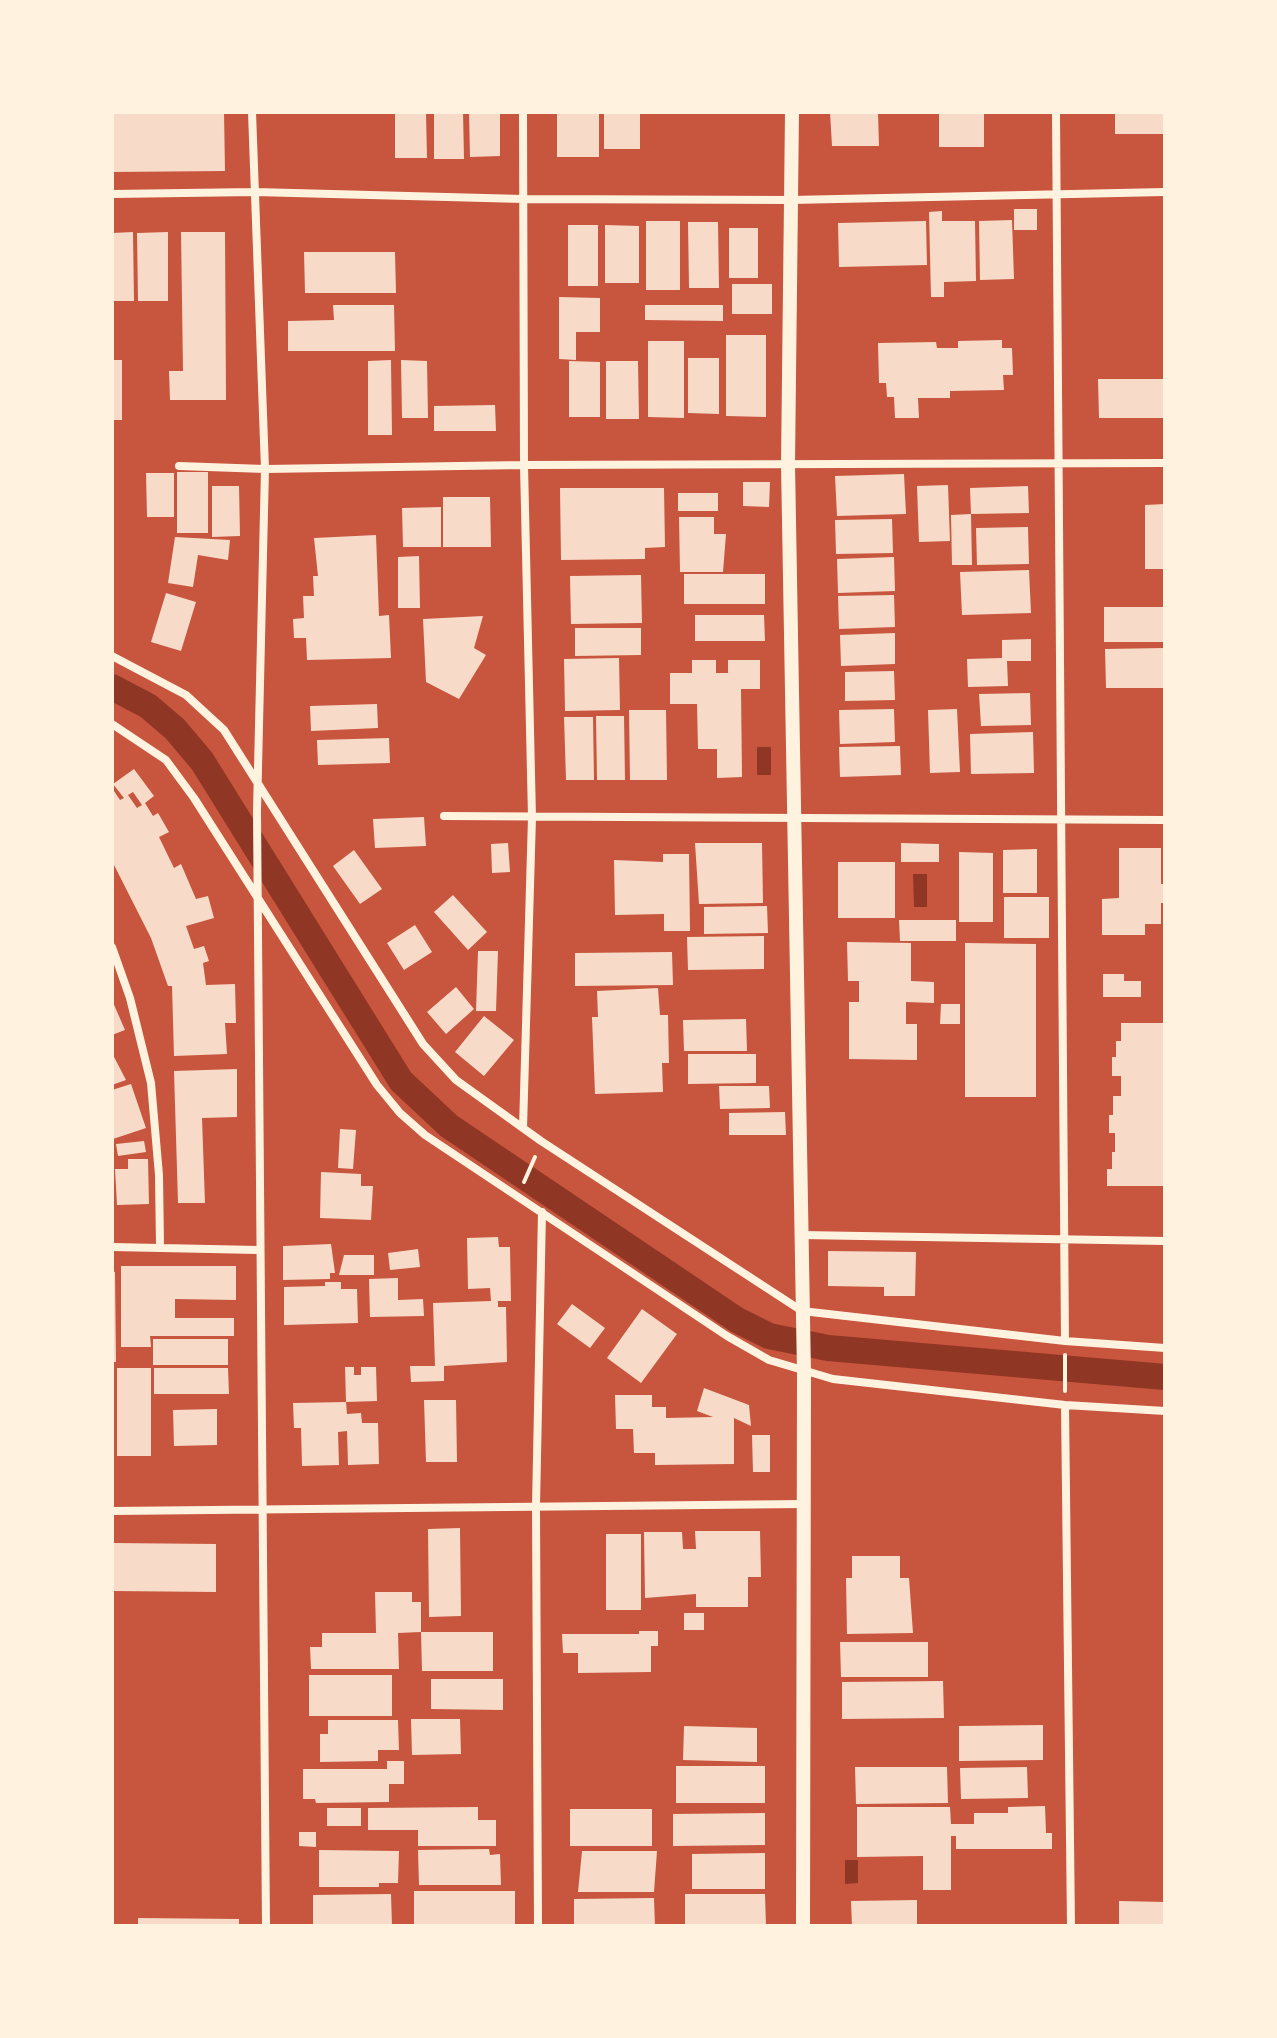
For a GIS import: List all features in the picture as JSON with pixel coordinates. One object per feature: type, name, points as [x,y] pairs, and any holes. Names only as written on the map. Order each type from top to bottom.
[{"type":"street","points":[[252,112],[265,469],[257,811],[260,900],[258,1250],[266,1926]]},
{"type":"street","points":[[523,112],[524,465],[532,817],[523,1128]]},
{"type":"street","points":[[792,112],[788,464],[804,1373],[803,1926]]},
{"type":"street","points":[[1056,112],[1065,1341]]},
{"type":"street","points":[[112,194],[255,192],[523,199],[791,200],[1165,192]]},
{"type":"street","points":[[179,466],[265,469],[1165,463]]},
{"type":"street","points":[[112,656],[186,695],[208,712],[224,730],[423,1044],[456,1080],[541,1141],[802,1311],[1065,1341],[1165,1348]]},
{"type":"street","points":[[112,724],[166,760],[260,900],[377,1085],[400,1113],[425,1135],[727,1336],[769,1360],[804,1373],[1065,1405],[1165,1411]]},
{"type":"street","points":[[444,816],[1165,820]]},
{"type":"street","points":[[112,947],[130,998],[151,1083],[159,1175],[160,1246]]},
{"type":"street","points":[[538,1926],[536,1506],[542,1212]]},
{"type":"street","points":[[801,1235],[1165,1241]]},
{"type":"street","points":[[112,1247],[258,1250]]},
{"type":"street","points":[[1065,1405],[1071,1926]]},
{"type":"street","points":[[112,1511],[803,1504]]},
{"type":"path","points":[[519,1195],[541,1141]]},
{"type":"path","points":[[1065,1341],[1065,1405]]},
{"type":"shaded area","points":[[757,747],[771,747],[771,775],[757,775]]},
{"type":"shaded area","points":[[913,874],[927,874],[927,907],[914,907]]},
{"type":"shaded area","points":[[845,1860],[858,1860],[858,1883],[845,1884]]},
{"type":"building","points":[[112,112],[224,112],[225,171],[112,172]]},
{"type":"building","points":[[395,112],[426,112],[427,158],[395,158]]},
{"type":"building","points":[[434,112],[463,112],[464,159],[434,159]]},
{"type":"building","points":[[469,112],[500,112],[500,156],[470,157]]},
{"type":"building","points":[[557,112],[599,112],[599,157],[557,157]]},
{"type":"building","points":[[604,112],[640,112],[640,149],[604,149]]},
{"type":"building","points":[[830,112],[878,112],[879,146],[832,146]]},
{"type":"building","points":[[939,112],[984,112],[984,147],[939,147]]},
{"type":"building","points":[[1115,112],[1164,112],[1164,134],[1115,134]]},
{"type":"building","points":[[1014,209],[1037,209],[1037,230],[1014,230]]},
{"type":"building","points":[[942,211],[942,221],[975,221],[976,281],[944,282],[944,297],[931,297],[929,212]]},
{"type":"building","points":[[1012,220],[1014,279],[980,280],[979,221]]},
{"type":"building","points":[[646,221],[680,221],[680,290],[646,290]]},
{"type":"building","points":[[926,221],[927,265],[839,267],[838,223]]},
{"type":"building","points":[[688,222],[718,222],[719,288],[689,288]]},
{"type":"building","points":[[568,225],[598,225],[598,286],[568,286]]},
{"type":"building","points":[[605,225],[639,226],[639,283],[605,283]]},
{"type":"building","points":[[729,228],[758,228],[758,278],[729,278]]},
{"type":"building","points":[[133,232],[134,301],[112,301],[112,233]]},
{"type":"building","points":[[168,232],[168,301],[138,301],[137,233]]},
{"type":"building","points":[[181,232],[225,232],[226,400],[170,400],[169,371],[183,371]]},
{"type":"building","points":[[304,252],[395,252],[396,293],[305,293]]},
{"type":"building","points":[[732,284],[772,284],[772,314],[732,314]]},
{"type":"building","points":[[559,297],[600,298],[600,332],[576,332],[576,360],[559,359]]},
{"type":"building","points":[[333,305],[394,305],[395,351],[288,351],[288,321],[334,320]]},
{"type":"building","points":[[645,305],[723,305],[723,321],[645,320]]},
{"type":"building","points":[[726,335],[766,335],[766,417],[726,416]]},
{"type":"building","points":[[1002,340],[1002,348],[1012,348],[1013,375],[1003,375],[1004,390],[950,391],[950,398],[918,398],[919,418],[895,418],[894,397],[887,397],[886,383],[879,383],[878,343],[936,342],[937,348],[958,348],[958,341]]},
{"type":"building","points":[[648,341],[684,341],[684,418],[648,417]]},
{"type":"building","points":[[688,358],[719,358],[719,414],[688,413]]},
{"type":"building","points":[[112,360],[122,360],[122,420],[112,420]]},
{"type":"building","points":[[391,360],[392,435],[368,435],[368,361]]},
{"type":"building","points":[[401,360],[427,361],[428,418],[402,418]]},
{"type":"building","points":[[569,361],[600,362],[600,417],[569,417]]},
{"type":"building","points":[[606,361],[638,361],[639,419],[606,419]]},
{"type":"building","points":[[1098,379],[1165,379],[1165,418],[1099,418]]},
{"type":"building","points":[[495,405],[496,431],[434,431],[434,406]]},
{"type":"building","points":[[177,472],[208,472],[208,533],[177,533]]},
{"type":"building","points":[[146,473],[174,473],[174,517],[147,517]]},
{"type":"building","points":[[904,474],[906,514],[837,516],[835,476]]},
{"type":"building","points":[[743,482],[770,482],[769,507],[743,506]]},
{"type":"building","points":[[948,485],[950,541],[919,542],[917,486]]},
{"type":"building","points":[[212,486],[239,486],[240,536],[212,537]]},
{"type":"building","points":[[1028,486],[1029,513],[971,514],[970,488]]},
{"type":"building","points":[[560,488],[664,488],[665,547],[645,548],[645,559],[561,560]]},
{"type":"building","points":[[678,493],[718,493],[718,511],[678,511]]},
{"type":"building","points":[[443,497],[490,497],[491,547],[443,547]]},
{"type":"building","points":[[1165,504],[1165,569],[1145,569],[1145,505]]},
{"type":"building","points":[[441,507],[441,547],[403,547],[402,508]]},
{"type":"building","points":[[971,514],[972,565],[952,565],[951,515]]},
{"type":"building","points":[[679,517],[714,517],[714,534],[726,534],[723,572],[680,572]]},
{"type":"building","points":[[892,519],[893,553],[836,554],[835,520]]},
{"type":"building","points":[[1028,527],[1029,564],[977,565],[976,528]]},
{"type":"building","points":[[376,535],[379,616],[389,615],[391,658],[307,660],[306,638],[294,638],[293,619],[304,618],[303,596],[314,596],[313,576],[318,576],[314,538]]},
{"type":"building","points":[[175,537],[230,540],[228,560],[198,555],[193,587],[168,583]]},
{"type":"building","points":[[419,556],[420,608],[398,608],[398,557]]},
{"type":"building","points":[[894,557],[895,591],[838,593],[837,559]]},
{"type":"building","points":[[1029,570],[1031,613],[962,615],[960,572]]},
{"type":"building","points":[[684,574],[765,574],[765,604],[684,604]]},
{"type":"building","points":[[641,575],[642,623],[571,624],[570,576]]},
{"type":"building","points":[[166,593],[196,602],[181,651],[151,642]]},
{"type":"building","points":[[894,595],[895,627],[839,629],[838,596]]},
{"type":"building","points":[[1104,607],[1165,607],[1165,642],[1104,642]]},
{"type":"building","points":[[695,615],[764,615],[765,641],[695,641]]},
{"type":"building","points":[[483,616],[474,648],[486,655],[459,699],[426,682],[423,619]]},
{"type":"building","points":[[575,628],[641,628],[641,655],[575,656]]},
{"type":"building","points":[[895,633],[895,664],[841,666],[840,635]]},
{"type":"building","points":[[1031,639],[1031,661],[1007,661],[1008,686],[968,687],[967,659],[1002,658],[1002,640]]},
{"type":"building","points":[[1165,648],[1165,688],[1106,688],[1105,649]]},
{"type":"building","points":[[619,658],[620,710],[565,711],[564,659]]},
{"type":"building","points":[[692,660],[716,660],[716,673],[728,673],[728,660],[760,660],[760,689],[741,689],[742,777],[717,778],[717,749],[698,749],[697,704],[670,704],[670,673],[692,673]]},
{"type":"building","points":[[894,671],[895,700],[845,701],[845,672]]},
{"type":"building","points":[[1030,693],[1031,725],[981,726],[979,694]]},
{"type":"building","points":[[377,704],[378,728],[311,731],[310,706]]},
{"type":"building","points":[[894,709],[895,742],[840,744],[839,710]]},
{"type":"building","points":[[957,709],[960,772],[930,773],[928,710]]},
{"type":"building","points":[[629,710],[666,710],[667,780],[630,780]]},
{"type":"building","points":[[596,716],[624,716],[625,780],[597,780]]},
{"type":"building","points":[[564,717],[593,717],[594,780],[566,780]]},
{"type":"building","points":[[1033,732],[1034,773],[971,774],[970,734]]},
{"type":"building","points":[[389,738],[390,763],[318,765],[317,740]]},
{"type":"building","points":[[900,746],[901,775],[840,777],[839,747]]},
{"type":"building","points":[[134,769],[154,796],[145,803],[153,816],[158,813],[169,832],[159,837],[174,868],[181,864],[196,899],[208,896],[214,918],[186,926],[194,949],[204,946],[209,961],[203,963],[206,985],[235,984],[236,1023],[225,1023],[227,1054],[174,1056],[172,986],[168,986],[151,938],[112,861],[112,788],[120,800],[124,798],[113,784]],"holes":[[[133,792],[142,805],[137,808],[128,795]]]},
{"type":"building","points":[[424,817],[426,846],[375,848],[373,819]]},
{"type":"building","points":[[508,843],[510,872],[492,873],[491,844]]},
{"type":"building","points":[[695,843],[762,843],[763,903],[699,904]]},
{"type":"building","points":[[901,843],[939,844],[939,862],[901,862]]},
{"type":"building","points":[[1119,848],[1161,848],[1161,884],[1165,884],[1165,903],[1161,903],[1161,924],[1145,924],[1145,935],[1102,935],[1102,899],[1119,898]]},
{"type":"building","points":[[1037,849],[1037,893],[1003,893],[1003,850]]},
{"type":"building","points":[[354,850],[382,889],[360,904],[333,866]]},
{"type":"building","points":[[959,852],[993,853],[993,922],[959,922]]},
{"type":"building","points":[[663,854],[689,854],[690,931],[664,931],[664,914],[615,915],[614,860],[663,862]]},
{"type":"building","points":[[838,862],[895,862],[895,918],[838,918]]},
{"type":"building","points":[[453,895],[487,932],[468,950],[434,912]]},
{"type":"building","points":[[1004,897],[1049,897],[1049,938],[1004,938]]},
{"type":"building","points":[[767,906],[768,933],[704,934],[704,907]]},
{"type":"building","points":[[899,920],[956,920],[956,941],[900,941]]},
{"type":"building","points":[[415,925],[432,952],[404,970],[387,943]]},
{"type":"building","points":[[764,936],[764,969],[688,970],[687,937]]},
{"type":"building","points":[[847,942],[911,943],[911,981],[934,982],[934,1003],[906,1002],[906,1024],[917,1024],[917,1060],[849,1059],[849,1002],[859,1002],[859,981],[848,981]]},
{"type":"building","points":[[965,943],[1036,944],[1036,1097],[965,1097]]},
{"type":"building","points":[[478,951],[498,951],[496,1011],[476,1011]]},
{"type":"building","points":[[672,952],[673,985],[575,986],[575,953]]},
{"type":"building","points":[[1103,974],[1124,974],[1124,981],[1141,981],[1141,997],[1103,997]]},
{"type":"building","points":[[456,987],[474,1009],[446,1034],[427,1012]]},
{"type":"building","points":[[658,988],[660,1015],[668,1015],[669,1063],[662,1063],[663,1092],[595,1094],[592,1017],[598,1017],[597,991]]},
{"type":"building","points":[[112,1000],[125,1030],[112,1035]]},
{"type":"building","points":[[941,1004],[960,1004],[960,1024],[940,1024]]},
{"type":"building","points":[[484,1016],[514,1040],[484,1076],[455,1052]]},
{"type":"building","points":[[746,1019],[747,1051],[684,1051],[683,1020]]},
{"type":"building","points":[[1121,1023],[1165,1023],[1165,1186],[1107,1186],[1107,1169],[1112,1169],[1112,1152],[1115,1152],[1115,1133],[1109,1133],[1109,1115],[1113,1115],[1113,1096],[1121,1096],[1121,1076],[1112,1076],[1112,1057],[1116,1057],[1116,1041],[1121,1041]]},
{"type":"building","points":[[112,1053],[126,1080],[112,1085]]},
{"type":"building","points":[[688,1054],[756,1054],[756,1083],[688,1084]]},
{"type":"building","points":[[237,1069],[237,1117],[202,1118],[205,1203],[178,1203],[174,1071]]},
{"type":"building","points":[[131,1084],[146,1128],[113,1139],[112,1090]]},
{"type":"building","points":[[719,1086],[769,1086],[770,1108],[720,1109]]},
{"type":"building","points":[[785,1112],[786,1135],[729,1135],[729,1113]]},
{"type":"building","points":[[340,1129],[356,1130],[353,1169],[338,1168]]},
{"type":"building","points":[[144,1141],[146,1152],[118,1156],[116,1144]]},
{"type":"building","points":[[128,1159],[148,1159],[149,1204],[117,1205],[115,1169],[128,1169]]},
{"type":"building","points":[[321,1172],[361,1174],[361,1186],[373,1186],[371,1220],[320,1218]]},
{"type":"building","points":[[498,1237],[499,1247],[510,1247],[511,1301],[498,1301],[498,1307],[506,1307],[507,1362],[444,1366],[444,1381],[411,1382],[410,1366],[435,1366],[433,1303],[491,1301],[490,1288],[468,1289],[467,1238]]},
{"type":"building","points":[[331,1244],[335,1273],[330,1273],[330,1279],[283,1280],[283,1246]]},
{"type":"building","points":[[418,1249],[420,1267],[390,1270],[388,1253]]},
{"type":"building","points":[[828,1251],[916,1252],[915,1296],[884,1296],[884,1287],[828,1286]]},
{"type":"building","points":[[344,1255],[374,1255],[374,1275],[339,1275]]},
{"type":"building","points":[[121,1266],[236,1266],[236,1300],[175,1299],[175,1318],[234,1318],[234,1336],[150,1336],[151,1347],[121,1347]]},
{"type":"building","points":[[112,1271],[115,1272],[116,1362],[112,1362]]},
{"type":"building","points":[[398,1278],[398,1300],[423,1299],[424,1316],[370,1317],[369,1279]]},
{"type":"building","points":[[325,1282],[341,1282],[341,1289],[357,1289],[358,1323],[284,1325],[284,1287],[325,1286]]},
{"type":"building","points":[[572,1304],[605,1328],[590,1348],[557,1324]]},
{"type":"building","points":[[642,1309],[677,1334],[641,1383],[607,1358]]},
{"type":"building","points":[[153,1339],[228,1339],[228,1365],[153,1365]]},
{"type":"building","points":[[345,1367],[354,1367],[354,1375],[361,1375],[361,1367],[376,1367],[377,1401],[346,1402]]},
{"type":"building","points":[[117,1368],[151,1368],[151,1456],[117,1456]]},
{"type":"building","points":[[154,1368],[228,1368],[229,1394],[154,1394]]},
{"type":"building","points":[[704,1388],[749,1405],[751,1426],[734,1418],[734,1464],[655,1465],[655,1453],[634,1453],[633,1429],[616,1429],[615,1395],[652,1395],[652,1407],[666,1407],[666,1418],[713,1417],[697,1411]]},
{"type":"building","points":[[424,1400],[456,1400],[457,1462],[426,1462]]},
{"type":"building","points":[[346,1402],[347,1414],[361,1413],[362,1423],[378,1423],[379,1464],[348,1465],[347,1431],[338,1432],[339,1465],[302,1466],[301,1428],[294,1428],[293,1403]]},
{"type":"building","points":[[217,1409],[217,1445],[174,1446],[173,1410]]},
{"type":"building","points":[[752,1435],[770,1435],[770,1472],[753,1472]]},
{"type":"building","points":[[460,1528],[461,1616],[429,1617],[428,1529]]},
{"type":"building","points":[[695,1531],[760,1531],[761,1577],[748,1577],[748,1607],[696,1607],[696,1594],[645,1598],[644,1532],[682,1532],[683,1549],[696,1549]]},
{"type":"building","points":[[606,1534],[641,1534],[641,1610],[606,1610]]},
{"type":"building","points":[[112,1543],[216,1544],[216,1592],[112,1591]]},
{"type":"building","points":[[852,1556],[900,1556],[900,1578],[909,1578],[913,1633],[847,1634],[846,1578],[852,1578]]},
{"type":"building","points":[[375,1592],[412,1592],[412,1602],[421,1602],[421,1632],[398,1633],[399,1669],[311,1669],[310,1647],[322,1647],[322,1633],[376,1633]]},
{"type":"building","points":[[684,1613],[704,1613],[704,1630],[684,1630]]},
{"type":"building","points":[[639,1631],[658,1631],[658,1646],[651,1646],[651,1672],[578,1673],[578,1653],[563,1653],[562,1634],[639,1634]]},
{"type":"building","points":[[421,1632],[493,1632],[493,1671],[422,1671]]},
{"type":"building","points":[[840,1642],[928,1642],[928,1677],[841,1677]]},
{"type":"building","points":[[309,1675],[392,1675],[392,1716],[309,1716]]},
{"type":"building","points":[[431,1679],[503,1679],[503,1710],[431,1709]]},
{"type":"building","points":[[943,1681],[944,1718],[842,1719],[842,1682]]},
{"type":"building","points":[[411,1719],[460,1719],[461,1754],[412,1755]]},
{"type":"building","points":[[328,1720],[398,1720],[399,1750],[378,1750],[378,1761],[320,1762],[320,1734],[328,1734]]},
{"type":"building","points":[[1043,1725],[1043,1760],[959,1761],[959,1726]]},
{"type":"building","points":[[684,1726],[757,1728],[757,1762],[683,1760]]},
{"type":"building","points":[[387,1761],[404,1761],[404,1784],[389,1784],[389,1802],[316,1803],[315,1799],[303,1799],[303,1769],[387,1769]]},
{"type":"building","points":[[676,1766],[765,1766],[765,1803],[676,1803]]},
{"type":"building","points":[[855,1767],[947,1767],[948,1803],[856,1804]]},
{"type":"building","points":[[1027,1767],[1028,1798],[961,1799],[960,1768]]},
{"type":"building","points":[[1045,1806],[1046,1833],[1052,1833],[1052,1849],[956,1849],[956,1836],[951,1836],[951,1890],[923,1890],[923,1856],[857,1857],[857,1807],[950,1807],[951,1824],[974,1824],[974,1813],[1008,1813],[1008,1807]]},
{"type":"building","points":[[478,1807],[478,1820],[496,1820],[496,1846],[418,1846],[418,1830],[368,1830],[368,1808]]},
{"type":"building","points":[[327,1808],[361,1808],[361,1826],[327,1826]]},
{"type":"building","points":[[570,1809],[652,1809],[652,1846],[570,1846]]},
{"type":"building","points":[[765,1813],[765,1845],[673,1846],[673,1814]]},
{"type":"building","points":[[299,1832],[316,1832],[316,1847],[299,1846]]},
{"type":"building","points":[[489,1849],[490,1855],[500,1854],[501,1885],[419,1885],[418,1850]]},
{"type":"building","points":[[319,1850],[399,1851],[398,1883],[379,1883],[379,1887],[319,1887]]},
{"type":"building","points":[[582,1851],[657,1851],[654,1892],[578,1892]]},
{"type":"building","points":[[765,1853],[765,1889],[692,1889],[692,1854]]},
{"type":"building","points":[[414,1891],[515,1891],[515,1926],[414,1926]]},
{"type":"building","points":[[391,1894],[392,1926],[313,1926],[313,1895]]},
{"type":"building","points":[[685,1894],[765,1894],[766,1926],[685,1926]]},
{"type":"building","points":[[654,1898],[655,1926],[574,1926],[574,1899]]},
{"type":"building","points":[[917,1900],[917,1926],[852,1926],[851,1901]]},
{"type":"building","points":[[1119,1901],[1165,1902],[1165,1926],[1119,1926]]},
{"type":"building","points":[[138,1918],[239,1919],[239,1926],[138,1926]]},
{"type":"waterway","points":[[112,687],[148,706],[175,729],[202,761],[401,1081],[449,1126],[737,1320],[769,1336],[828,1348],[1165,1377]]}]
